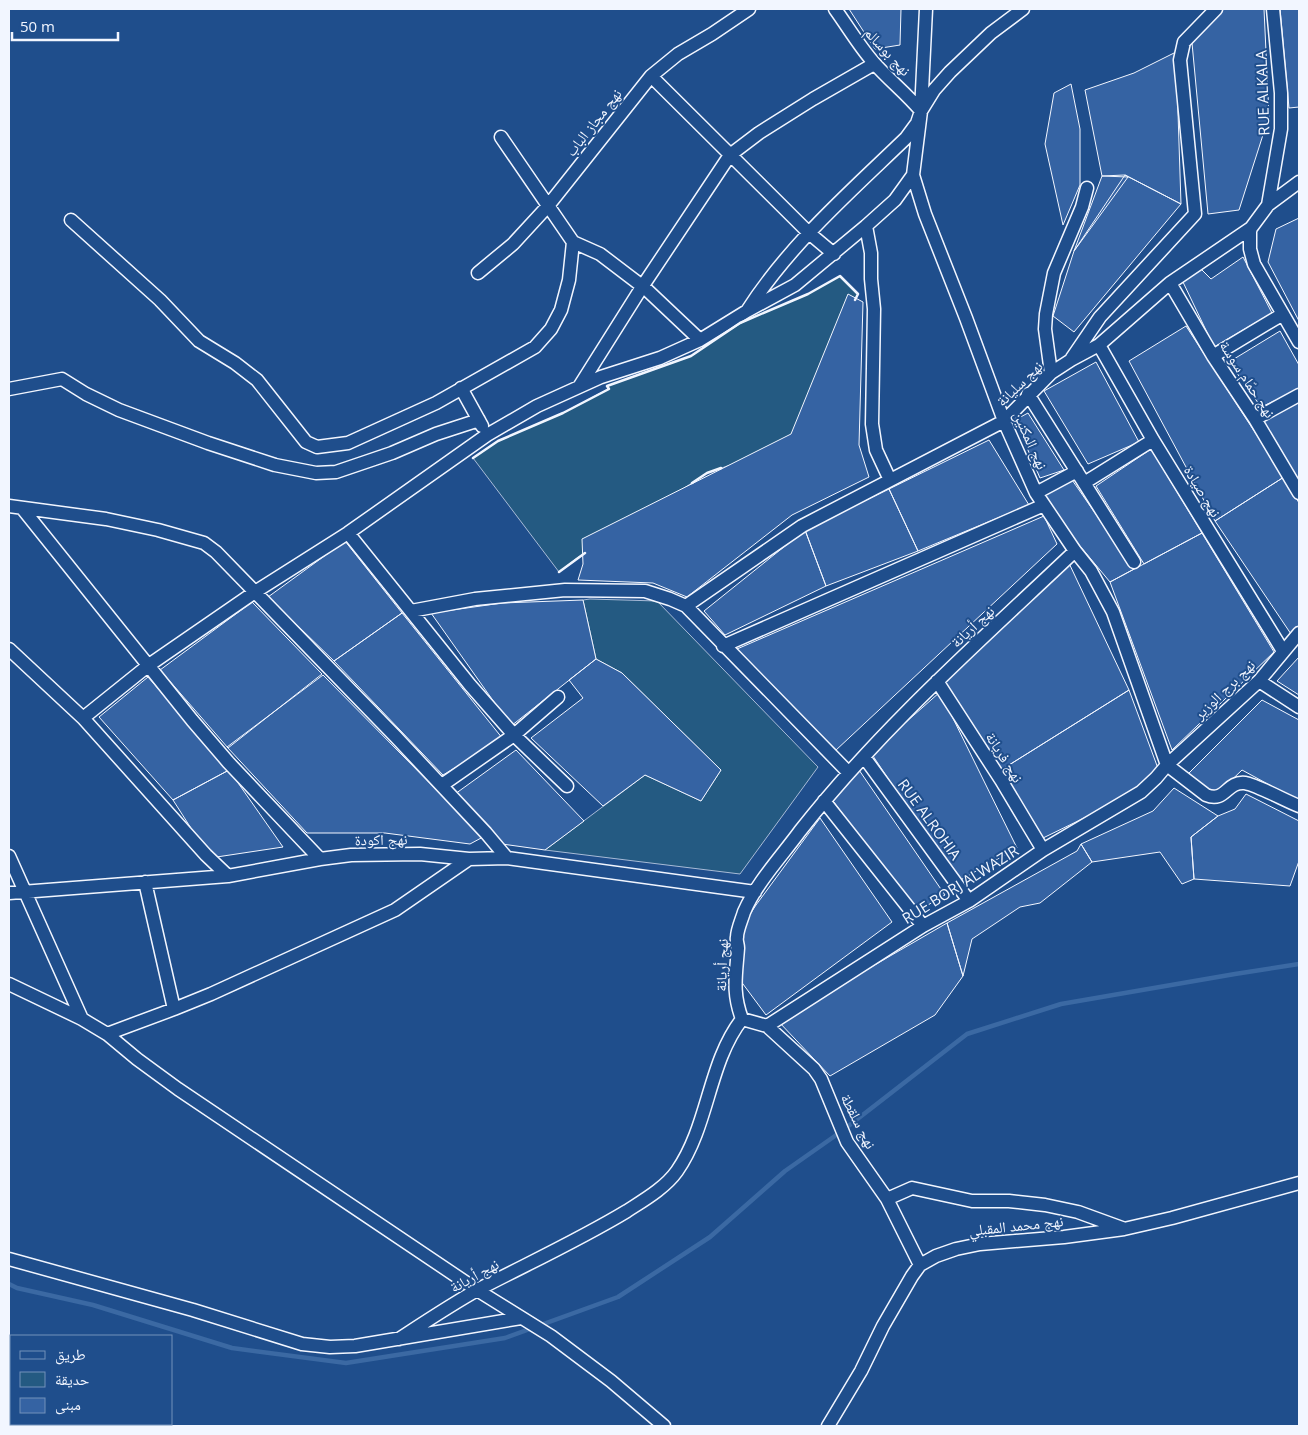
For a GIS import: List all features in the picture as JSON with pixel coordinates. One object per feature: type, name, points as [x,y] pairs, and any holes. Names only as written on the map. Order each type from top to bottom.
[{"type":"street","name":"نهج مجاز الباب","points":[[478,274],[513,244],[547,207],[650,76],[678,54],[749,9]]},
{"type":"street","name":"نهج بوسالم","points":[[835,9],[851,35],[874,64],[908,95],[921,111]]},
{"type":"street","name":"نهج المكنين","points":[[926,9],[921,111],[912,175],[1004,421],[1036,493],[1091,571],[1112,612],[1167,765]]},
{"type":"street","points":[[747,310],[764,283],[809,233],[906,138],[917,123],[921,111],[934,90],[950,72],[991,33],[1023,9]]},
{"type":"street","points":[[1071,360],[1100,317],[1194,214],[1180,60],[1184,42],[1216,9]]},
{"type":"street","name":"RUE ALKALA","points":[[1268,205],[1282,130],[1281,93],[1272,9]]},
{"type":"street","points":[[579,387],[642,287],[730,155],[759,133],[874,64]]},
{"type":"street","points":[[650,76],[809,233],[834,254]]},
{"type":"street","points":[[501,137],[547,207],[573,242],[600,254],[663,304],[700,340]]},
{"type":"street","points":[[83,718],[149,665],[255,592],[348,534],[486,435],[538,406],[601,377],[660,358],[700,340],[747,310],[794,285],[834,254],[895,200],[912,175]]},
{"type":"street","name":"نهج سليانة","points":[[686,606],[802,526],[1004,421],[1028,394],[1051,373],[1099,345],[1170,283],[1251,228],[1268,205],[1299,182]]},
{"type":"street","points":[[1051,373],[1045,329],[1046,314],[1054,273],[1082,207],[1087,188]]},
{"type":"street","points":[[71,220],[160,300],[199,341],[235,363],[257,380],[306,442],[316,447],[348,443],[436,403],[535,347],[551,329],[561,310],[569,280],[573,242]]},
{"type":"street","points":[[866,226],[871,253],[874,309],[872,424],[876,450],[890,480]]},
{"type":"street","points":[[1251,228],[1250,249],[1254,264],[1299,342]]},
{"type":"street","name":"نهج حمّام سوسة","points":[[1170,283],[1213,356],[1256,419],[1299,493]]},
{"type":"street","points":[[1213,356],[1283,314]]},
{"type":"street","name":"نهج صيادة","points":[[1099,345],[1153,440],[1283,651]]},
{"type":"street","points":[[9,389],[62,378],[86,394],[119,410],[208,443],[275,465],[316,472],[336,472],[392,453],[436,434],[479,420]]},
{"type":"street","points":[[461,388],[486,435]]},
{"type":"street","points":[[1028,394],[1134,562]]},
{"type":"street","points":[[1256,419],[1299,395]]},
{"type":"street","points":[[1084,483],[1153,440]]},
{"type":"street","points":[[1036,493],[1077,471]]},
{"type":"street","points":[[723,646],[1044,505]]},
{"type":"street","points":[[9,506],[106,519],[158,530],[204,543],[216,552],[442,785],[507,858]]},
{"type":"street","points":[[22,508],[192,720],[228,762],[320,859]]},
{"type":"street","points":[[348,534],[470,685],[514,735],[567,786]]},
{"type":"street","name":"نهج أريانة","points":[[399,1338],[477,1290],[600,1228],[642,1201],[666,1183],[677,1171],[701,1120],[715,1076],[732,1033],[742,1019],[737,1004],[734,976],[738,946],[736,938],[744,912],[755,892],[848,772],[901,716],[1075,550]]},
{"type":"street","points":[[411,611],[475,599],[565,590],[645,591],[670,599],[686,606],[848,772]]},
{"type":"street","name":"نهج برج الوزير","points":[[1167,765],[1260,681],[1299,633]]},
{"type":"street","points":[[9,649],[83,718],[206,855],[228,876]]},
{"type":"street","points":[[1260,681],[1299,707]]},
{"type":"street","name":"نهج فريانة","points":[[937,682],[1001,780],[1043,850]]},
{"type":"street","points":[[442,785],[514,735],[558,697]]},
{"type":"street","name":"RUE ALROHIA","points":[[864,757],[969,901]]},
{"type":"street","points":[[1167,765],[1211,797],[1224,794],[1230,787],[1236,784],[1246,783],[1299,806]]},
{"type":"street","name":"RUE BORJ ALWAZIR","points":[[767,1026],[923,926],[969,901],[1043,850],[1141,792],[1167,765]]},
{"type":"street","points":[[824,801],[923,926]]},
{"type":"street","name":"نهج اكودة","points":[[9,893],[228,876],[320,859],[382,854],[420,854],[469,859],[507,858],[755,892]]},
{"type":"street","points":[[9,856],[82,1019]]},
{"type":"street","points":[[106,1034],[174,1010],[394,910],[469,859]]},
{"type":"street","points":[[145,882],[174,1010]]},
{"type":"street","points":[[9,984],[82,1019],[106,1034],[178,1088],[477,1290],[551,1336],[578,1355],[664,1426]]},
{"type":"street","name":"نهج سلقطة","points":[[742,1019],[767,1026],[817,1074],[848,1142],[887,1199],[920,1265]]},
{"type":"street","name":"نهج محمد المقبلي","points":[[829,1426],[861,1371],[901,1293],[920,1265],[936,1256],[980,1244],[1064,1237],[1124,1228],[1172,1218],[1299,1183]]},
{"type":"street","points":[[887,1199],[912,1188],[972,1201],[1009,1201],[1045,1205],[1078,1212],[1124,1228]]},
{"type":"street","points":[[9,1259],[193,1310],[302,1344],[330,1347],[355,1346],[521,1318]]},
{"type":"green space","points":[[840,276],[858,294],[810,406],[800,441],[707,473],[577,558],[559,572],[473,458],[498,441],[563,413],[608,389],[607,386],[691,356],[740,323],[808,294]]},
{"type":"green space","points":[[583,600],[657,601],[818,767],[740,874],[545,850],[645,775],[701,801],[721,770],[622,673],[596,659]]},
{"type":"building","points":[[849,9],[901,9],[900,45],[875,49]]},
{"type":"building","points":[[1224,9],[1264,9],[1269,116],[1239,210],[1208,214],[1192,43]]},
{"type":"building","points":[[1280,9],[1299,9],[1299,107],[1289,108]]},
{"type":"building","points":[[1176,52],[1181,204],[1125,175],[1102,176],[1085,90],[1134,73]]},
{"type":"building","points":[[1071,84],[1080,129],[1080,185],[1063,225],[1045,144],[1054,93]]},
{"type":"building","points":[[1125,175],[1181,204],[1074,332],[1053,316],[1074,251]]},
{"type":"building","points":[[1102,176],[1128,177],[1074,251]]},
{"type":"building","points":[[1299,218],[1299,321],[1268,262],[1276,229]]},
{"type":"building","points":[[1243,257],[1272,313],[1214,347],[1182,280],[1201,269],[1211,279]]},
{"type":"building","points":[[848,294],[863,302],[859,445],[869,477],[792,515],[687,597],[653,583],[578,580],[583,564],[582,539],[791,434]]},
{"type":"building","points":[[1186,326],[1284,477],[1215,521],[1129,361]]},
{"type":"building","points":[[1280,331],[1299,365],[1299,390],[1261,407],[1229,362]]},
{"type":"building","points":[[1096,362],[1139,442],[1088,464],[1044,391]]},
{"type":"building","points":[[1299,401],[1299,486],[1263,421]]},
{"type":"building","points":[[1028,413],[1064,470],[1040,478],[1015,420]]},
{"type":"building","points":[[989,440],[1029,505],[918,551],[889,489]]},
{"type":"building","points":[[1151,449],[1202,533],[1144,564],[1096,486]]},
{"type":"building","points":[[1070,477],[1134,569],[1110,582],[1040,498]]},
{"type":"building","points":[[1284,477],[1299,503],[1299,626],[1291,634],[1215,521]]},
{"type":"building","points":[[889,489],[918,551],[826,586],[805,530]]},
{"type":"building","points":[[1044,516],[1057,544],[835,751],[737,649]]},
{"type":"building","points":[[805,530],[826,586],[725,635],[704,611]]},
{"type":"building","points":[[1202,533],[1274,652],[1172,750],[1110,582]]},
{"type":"building","points":[[345,541],[402,613],[334,661],[268,597]]},
{"type":"building","points":[[1067,559],[1129,690],[1001,770],[942,677]]},
{"type":"building","points":[[583,600],[596,659],[511,726],[431,613],[502,603]]},
{"type":"building","points":[[252,602],[322,674],[228,748],[160,670]]},
{"type":"building","points":[[402,613],[503,739],[443,775],[334,661]]},
{"type":"building","points":[[1299,657],[1299,695],[1277,681]]},
{"type":"building","points":[[596,659],[622,673],[721,770],[701,801],[645,775],[603,806],[531,738],[583,698],[569,680]]},
{"type":"building","points":[[323,675],[483,837],[470,844],[385,833],[307,833],[227,747]]},
{"type":"building","points":[[148,677],[229,770],[173,800],[99,717]]},
{"type":"building","points":[[1129,690],[1159,771],[1121,800],[1041,839],[1001,770]]},
{"type":"building","points":[[940,692],[1017,848],[957,882],[871,753]]},
{"type":"building","points":[[1262,700],[1299,720],[1299,801],[1242,770],[1216,795],[1187,775]]},
{"type":"building","points":[[516,750],[584,821],[545,850],[502,844],[455,794]]},
{"type":"building","points":[[229,770],[283,847],[210,858],[173,800]]},
{"type":"building","points":[[859,770],[945,895],[916,912],[833,801]]},
{"type":"building","points":[[1174,788],[1218,816],[1191,837],[1194,879],[1182,884],[1160,852],[1092,862],[1081,844],[1153,811]]},
{"type":"building","points":[[1246,794],[1299,821],[1299,861],[1290,886],[1194,879],[1191,837],[1218,816],[1235,809]]},
{"type":"building","points":[[820,818],[892,922],[766,1015],[740,980],[739,931]]},
{"type":"building","points":[[1081,844],[1092,862],[1040,903],[1020,907],[972,939],[963,976],[947,923],[1077,851]]},
{"type":"building","points":[[947,923],[963,976],[935,1015],[830,1076],[778,1021]]},
{"type":"waterway","points":[[9,1284],[17,1288],[93,1305],[232,1348],[346,1363],[505,1338],[618,1297],[710,1237],[785,1171],[842,1131],[967,1034],[1061,1004],[1299,964]]},
{"type":"wall","points":[[473,458],[498,441],[563,413],[609,389],[607,386],[691,356],[740,323],[808,294],[840,276],[858,294],[855,300]]},
{"type":"wall","points":[[692,483],[707,473],[721,468]]},
{"type":"wall","points":[[559,572],[585,553]]}]
